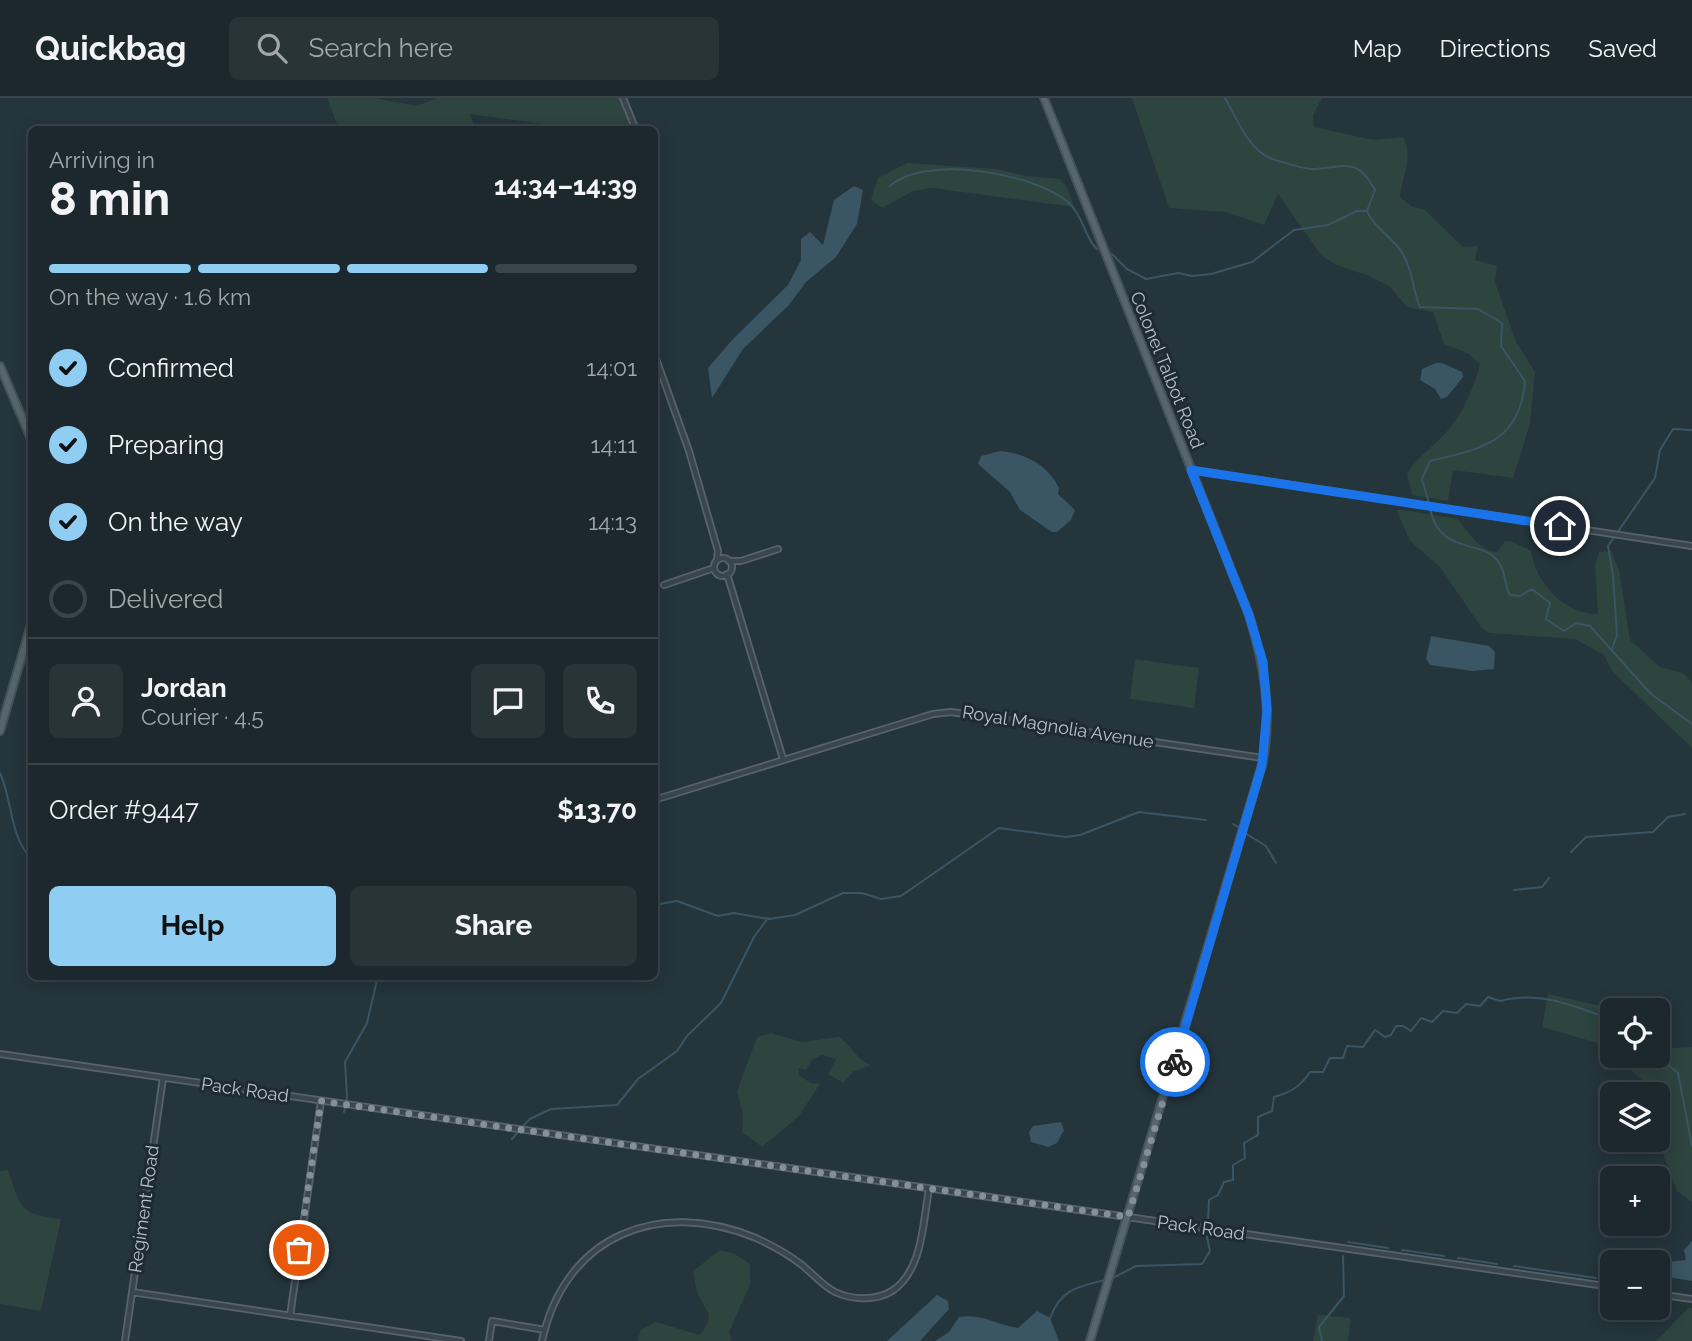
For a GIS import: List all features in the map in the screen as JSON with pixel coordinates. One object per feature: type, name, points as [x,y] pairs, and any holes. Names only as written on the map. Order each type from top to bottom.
[{"type":"main road","name":"Colonel Talbot Road","points":[[1044,98],[1249,615],[1263,662],[1267,709],[1264,758],[1090,1341]]},
{"type":"main road","points":[[0,366],[28,432]]},
{"type":"main road","points":[[0,731],[28,635]]},
{"type":"street","points":[[624,98],[634,126]]},
{"type":"street","points":[[658,364],[689,451],[718,551],[718,573],[729,584],[783,760]]},
{"type":"street","points":[[1191,470],[1692,546]]},
{"type":"street","points":[[664,585],[718,573],[741,561],[778,549]]},
{"type":"street","points":[[718,551],[732,568]]},
{"type":"street","points":[[717,560],[741,561]]},
{"type":"street","name":"Royal Magnolia Avenue","points":[[658,799],[933,714],[951,712],[1264,758]]},
{"type":"street","name":"Pack Road","points":[[0,1054],[1600,1285]]},
{"type":"street","name":"Regiment Road","points":[[125,1341],[163,1078]]},
{"type":"street","points":[[290,1316],[321,1101]]},
{"type":"street","points":[[542,1341],[563,1285],[579,1263],[621,1233],[664,1223],[691,1222],[742,1233],[797,1261],[836,1293],[862,1298],[882,1295],[901,1283],[912,1268],[929,1189]]},
{"type":"street","points":[[132,1292],[461,1341]]},
{"type":"street","points":[[1670,1296],[1692,1299]]},
{"type":"street","points":[[489,1341],[492,1321],[545,1330]]},
{"type":"green space","points":[[327,98],[374,98],[417,106],[437,98],[626,98],[637,126],[559,126],[470,114],[474,126],[338,126]]},
{"type":"green space","points":[[1132,98],[1322,98],[1313,115],[1314,127],[1374,140],[1403,137],[1407,159],[1400,197],[1412,207],[1424,209],[1463,247],[1478,246],[1475,260],[1497,266],[1495,282],[1516,342],[1535,372],[1530,424],[1513,478],[1453,470],[1448,501],[1412,495],[1407,474],[1460,414],[1480,364],[1469,354],[1444,344],[1433,312],[1407,307],[1389,286],[1336,265],[1321,255],[1278,194],[1264,225],[1225,212],[1169,208]]},
{"type":"green space","points":[[907,163],[996,169],[1027,176],[1060,179],[1067,187],[1074,207],[932,188],[913,191],[882,208],[871,200],[878,178]]},
{"type":"green space","points":[[1396,509],[1458,519],[1474,540],[1490,551],[1497,552],[1505,541],[1531,551],[1545,585],[1563,603],[1586,613],[1598,614],[1595,564],[1599,552],[1611,551],[1619,570],[1630,640],[1660,667],[1683,673],[1692,682],[1692,748],[1613,672],[1604,655],[1575,639],[1489,633],[1481,627],[1440,567],[1410,541]]},
{"type":"green space","points":[[1135,659],[1199,668],[1194,708],[1130,699]]},
{"type":"green space","points":[[1548,994],[1600,1006],[1600,1044],[1542,1027]]},
{"type":"green space","points":[[771,1033],[802,1042],[839,1037],[871,1065],[853,1072],[843,1083],[828,1074],[836,1059],[821,1055],[812,1060],[806,1070],[798,1068],[800,1076],[811,1083],[820,1084],[799,1116],[762,1147],[742,1132],[743,1115],[737,1091],[757,1037]]},
{"type":"green space","points":[[1670,1046],[1692,1047],[1692,1202],[1677,1191],[1670,1166],[1667,1166],[1664,1157],[1664,1152],[1670,1152],[1670,1082],[1644,1082],[1629,1068],[1670,1068]]},
{"type":"green space","points":[[8,1170],[19,1201],[24,1207],[37,1215],[61,1219],[41,1311],[0,1304],[0,1171]]},
{"type":"green space","points":[[720,1250],[735,1254],[750,1264],[750,1285],[729,1332],[732,1341],[637,1341],[641,1330],[656,1322],[700,1335],[709,1317],[697,1291],[693,1271]]},
{"type":"green space","points":[[1688,1308],[1692,1308],[1692,1341],[1656,1341]]},
{"type":"green space","points":[[1318,1315],[1351,1318],[1348,1341],[1313,1341]]},
{"type":"water","points":[[854,186],[863,190],[857,224],[836,257],[806,282],[789,305],[743,349],[712,398],[708,368],[733,339],[788,285],[801,260],[801,239],[810,232],[823,245],[834,200]]},
{"type":"water","points":[[1436,363],[1462,372],[1463,377],[1447,397],[1441,399],[1435,389],[1420,380],[1422,369]]},
{"type":"water","points":[[1000,451],[1018,454],[1035,462],[1054,480],[1059,488],[1058,494],[1075,510],[1071,520],[1057,532],[1052,532],[1020,510],[1010,492],[978,464],[981,456]]},
{"type":"water","points":[[1431,636],[1489,646],[1495,652],[1494,669],[1473,671],[1430,665],[1426,659]]},
{"type":"water","points":[[1061,1122],[1064,1130],[1057,1143],[1048,1147],[1031,1142],[1029,1132],[1033,1126]]},
{"type":"water","points":[[1692,1241],[1692,1281],[1670,1277],[1670,1262],[1686,1260],[1684,1250]]},
{"type":"water","points":[[937,1295],[948,1301],[949,1309],[920,1341],[887,1341]]},
{"type":"water","points":[[1037,1311],[1050,1318],[1059,1341],[935,1341],[949,1332],[959,1317],[982,1318],[1018,1328]]},
{"type":"waterway","points":[[1225,98],[1249,140],[1262,154],[1308,169],[1347,166],[1355,168],[1368,179],[1375,190],[1367,211],[1405,258],[1420,307],[1478,309],[1502,323],[1501,346],[1525,381],[1522,401],[1515,418],[1495,439],[1466,452],[1430,461],[1422,479],[1429,503]]},
{"type":"waterway","points":[[890,186],[906,176],[953,169],[980,171],[1032,183],[1069,203],[1097,249]]},
{"type":"waterway","points":[[1112,254],[1127,269],[1146,279],[1178,273],[1192,276],[1211,274],[1252,262],[1294,230],[1328,225],[1357,211],[1367,211]]},
{"type":"waterway","points":[[1612,649],[1617,635],[1608,546],[1655,478],[1660,450],[1673,429],[1692,430]]},
{"type":"waterway","points":[[1430,509],[1435,524],[1451,540],[1481,550],[1497,560],[1510,595],[1520,596],[1532,589],[1550,603],[1546,619],[1564,631],[1576,623],[1590,626],[1651,694],[1692,724]]},
{"type":"waterway","points":[[0,773],[15,830],[28,854]]},
{"type":"waterway","points":[[658,904],[677,901],[718,916],[734,913],[769,919],[795,915],[843,893],[862,893],[881,899],[901,896],[999,828],[1066,837],[1080,835],[1139,812],[1206,820]]},
{"type":"waterway","points":[[1571,852],[1586,837],[1653,832],[1668,817],[1685,814]]},
{"type":"waterway","points":[[1233,824],[1241,829]]},
{"type":"waterway","points":[[1245,833],[1266,846],[1276,863]]},
{"type":"waterway","points":[[1514,890],[1542,887],[1549,878]]},
{"type":"waterway","points":[[522,1127],[530,1119],[551,1109],[617,1105],[638,1079],[677,1051],[687,1036],[721,1003],[754,937],[768,918]]},
{"type":"waterway","points":[[344,1112],[347,1097],[345,1062],[367,1023],[377,980]]},
{"type":"waterway","points":[[1208,1221],[1209,1200],[1218,1195],[1224,1182],[1233,1180],[1233,1165],[1245,1158],[1244,1143],[1258,1135],[1258,1117],[1272,1111],[1274,1097],[1295,1088],[1310,1072],[1323,1072],[1330,1058],[1343,1058],[1347,1046],[1363,1047],[1375,1030],[1385,1037],[1391,1035],[1396,1026],[1403,1026],[1411,1031],[1421,1018],[1432,1022],[1443,1011],[1457,1013],[1466,1004],[1480,1006],[1488,997],[1500,1001],[1542,998],[1600,1016]]},
{"type":"waterway","points":[[1670,1066],[1678,1073],[1692,1146]]},
{"type":"waterway","points":[[512,1139],[518,1132]]},
{"type":"waterway","points":[[1111,1279],[1136,1266],[1202,1264],[1210,1251],[1206,1233]]},
{"type":"waterway","points":[[1348,1242],[1388,1248]]},
{"type":"waterway","points":[[1402,1250],[1444,1256]]},
{"type":"waterway","points":[[1322,1341],[1319,1327],[1344,1296],[1343,1256]]},
{"type":"waterway","points":[[1458,1258],[1497,1264]]},
{"type":"waterway","points":[[1514,1266],[1596,1278]]},
{"type":"waterway","points":[[1050,1318],[1054,1308],[1065,1295],[1078,1287],[1105,1280]]},
{"type":"way so far","points":[[299,1250],[321,1101],[1128,1217],[1175,1062]]},
{"type":"route","points":[[1175,1062],[1266,746],[1267,709],[1263,662],[1249,615],[1191,470],[1560,526]]}]
